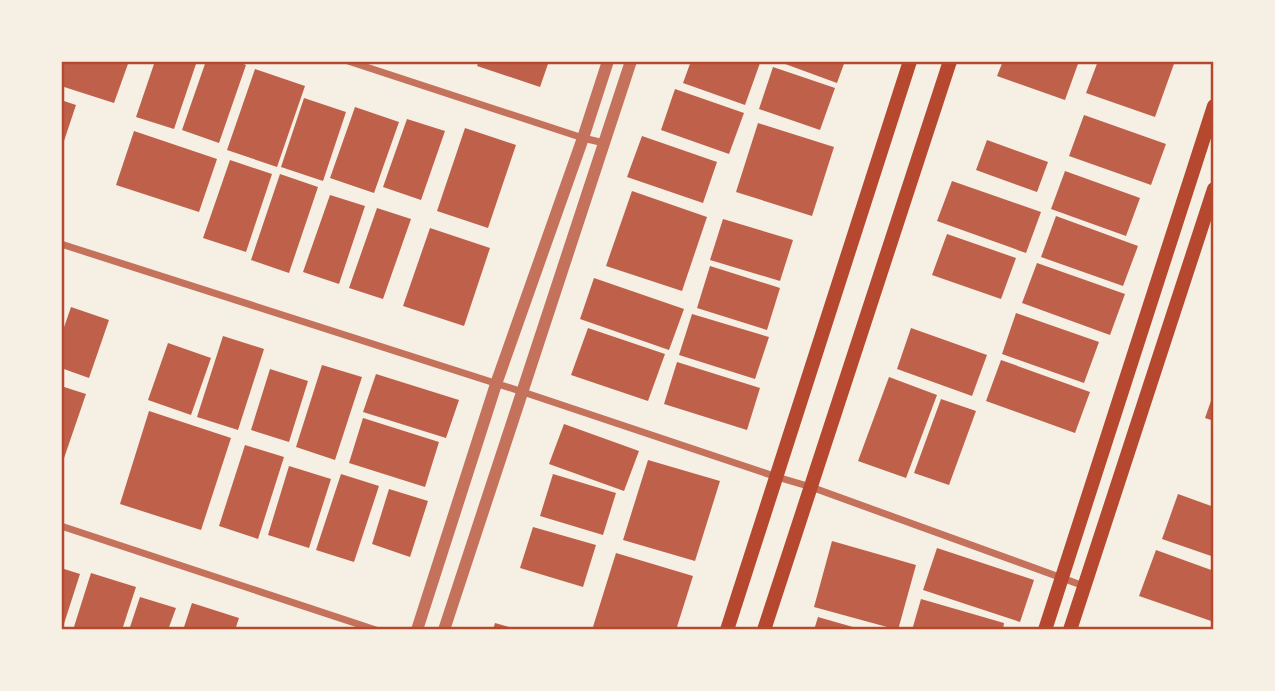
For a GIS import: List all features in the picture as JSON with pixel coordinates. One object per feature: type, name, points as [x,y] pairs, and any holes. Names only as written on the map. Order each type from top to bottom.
[{"type":"main road","points":[[727,630],[910,61]]},
{"type":"main road","points":[[764,630],[950,61]]},
{"type":"main road","points":[[1045,630],[1214,106]]},
{"type":"main road","points":[[1070,630],[1214,189]]},
{"type":"street","points":[[348,61],[604,143]]},
{"type":"street","points":[[418,630],[496,384],[608,61]]},
{"type":"street","points":[[444,630],[631,61]]},
{"type":"street","points":[[61,244],[811,487],[1084,586]]},
{"type":"street","points":[[61,526],[376,630]]},
{"type":"building","points":[[61,61],[129,61],[114,103],[61,86]]},
{"type":"building","points":[[155,61],[197,61],[174,129],[136,117]]},
{"type":"building","points":[[206,61],[236,61],[246,65],[219,143],[182,130]]},
{"type":"building","points":[[479,61],[549,61],[540,87],[477,66]]},
{"type":"building","points":[[691,61],[760,63],[745,105],[683,83]]},
{"type":"building","points":[[777,61],[845,61],[837,83]]},
{"type":"building","points":[[1003,61],[1079,61],[1065,100],[997,76]]},
{"type":"building","points":[[1098,61],[1175,61],[1155,117],[1086,93]]},
{"type":"building","points":[[773,67],[835,88],[820,130],[759,109]]},
{"type":"building","points":[[255,69],[305,86],[277,167],[227,150]]},
{"type":"building","points":[[675,89],[744,113],[729,154],[661,130]]},
{"type":"building","points":[[304,98],[346,112],[323,181],[281,167]]},
{"type":"building","points":[[61,100],[76,105],[62,147],[61,147]]},
{"type":"building","points":[[355,107],[399,122],[374,193],[330,178]]},
{"type":"building","points":[[1084,115],[1166,144],[1151,185],[1069,156]]},
{"type":"building","points":[[407,119],[445,131],[421,200],[383,187]]},
{"type":"building","points":[[758,123],[834,147],[812,216],[736,192]]},
{"type":"building","points":[[465,128],[516,145],[488,228],[437,211]]},
{"type":"building","points":[[134,131],[217,159],[199,212],[116,185]]},
{"type":"building","points":[[642,136],[717,162],[703,203],[627,177]]},
{"type":"building","points":[[987,140],[1048,162],[1037,192],[976,170]]},
{"type":"building","points":[[230,160],[272,174],[246,252],[203,238]]},
{"type":"building","points":[[1065,171],[1140,198],[1126,236],[1051,209]]},
{"type":"building","points":[[280,174],[318,187],[289,273],[251,260]]},
{"type":"building","points":[[952,181],[1041,212],[1026,253],[937,221]]},
{"type":"building","points":[[632,191],[707,217],[682,291],[606,266]]},
{"type":"building","points":[[330,195],[365,206],[339,284],[303,272]]},
{"type":"building","points":[[377,208],[411,219],[383,299],[349,288]]},
{"type":"building","points":[[1056,216],[1138,246],[1123,286],[1041,257]]},
{"type":"building","points":[[723,219],[793,240],[780,281],[710,260]]},
{"type":"building","points":[[430,228],[490,248],[464,326],[403,306]]},
{"type":"building","points":[[947,234],[1016,258],[1001,299],[932,275]]},
{"type":"building","points":[[1037,263],[1125,294],[1110,335],[1022,303]]},
{"type":"building","points":[[710,266],[780,288],[767,330],[697,308]]},
{"type":"building","points":[[594,278],[684,309],[669,350],[580,319]]},
{"type":"building","points":[[71,307],[109,320],[89,378],[61,368],[61,336]]},
{"type":"building","points":[[1016,313],[1099,342],[1084,383],[1002,354]]},
{"type":"building","points":[[692,314],[769,337],[755,379],[679,355]]},
{"type":"building","points":[[588,328],[665,354],[648,401],[571,375]]},
{"type":"building","points":[[911,328],[987,355],[972,396],[897,369]]},
{"type":"building","points":[[223,336],[264,349],[238,430],[197,417]]},
{"type":"building","points":[[168,343],[211,358],[191,415],[148,400]]},
{"type":"building","points":[[1001,360],[1090,392],[1075,433],[986,401]]},
{"type":"building","points":[[677,362],[760,388],[747,430],[664,404]]},
{"type":"building","points":[[322,365],[362,377],[335,460],[296,447]]},
{"type":"building","points":[[270,369],[308,381],[289,442],[251,430]]},
{"type":"building","points":[[376,374],[459,400],[446,438],[363,412]]},
{"type":"building","points":[[889,377],[937,395],[906,478],[858,461]]},
{"type":"building","points":[[61,386],[86,394],[62,464],[61,464]]},
{"type":"building","points":[[1214,395],[1214,421],[1205,418]]},
{"type":"building","points":[[941,399],[976,411],[949,485],[914,473]]},
{"type":"building","points":[[149,411],[231,438],[201,530],[120,504]]},
{"type":"building","points":[[363,418],[439,442],[425,487],[349,463]]},
{"type":"building","points":[[564,424],[639,451],[624,491],[549,464]]},
{"type":"building","points":[[245,445],[284,457],[258,539],[219,526]]},
{"type":"building","points":[[648,460],[720,481],[695,561],[623,540]]},
{"type":"building","points":[[289,466],[331,479],[309,548],[268,535]]},
{"type":"building","points":[[341,474],[379,486],[354,562],[316,550]]},
{"type":"building","points":[[553,474],[616,493],[603,535],[540,516]]},
{"type":"building","points":[[389,489],[428,501],[410,557],[372,544]]},
{"type":"building","points":[[1178,494],[1214,507],[1214,557],[1162,539]]},
{"type":"building","points":[[533,527],[596,545],[583,587],[520,568]]},
{"type":"building","points":[[832,541],[916,565],[898,630],[814,607]]},
{"type":"building","points":[[937,548],[1034,580],[1020,622],[923,590]]},
{"type":"building","points":[[1156,550],[1214,571],[1214,622],[1139,596]]},
{"type":"building","points":[[616,553],[693,576],[676,630],[592,630]]},
{"type":"building","points":[[61,568],[80,574],[62,630],[61,630]]},
{"type":"building","points":[[91,573],[136,587],[122,630],[73,630]]},
{"type":"building","points":[[140,597],[176,608],[168,630],[129,630]]},
{"type":"building","points":[[921,599],[1004,623],[1003,630],[912,630]]},
{"type":"building","points":[[192,603],[239,618],[235,630],[183,630]]},
{"type":"building","points":[[818,617],[860,629],[860,630],[814,630]]},
{"type":"building","points":[[495,623],[516,629],[516,630],[493,630]]}]
